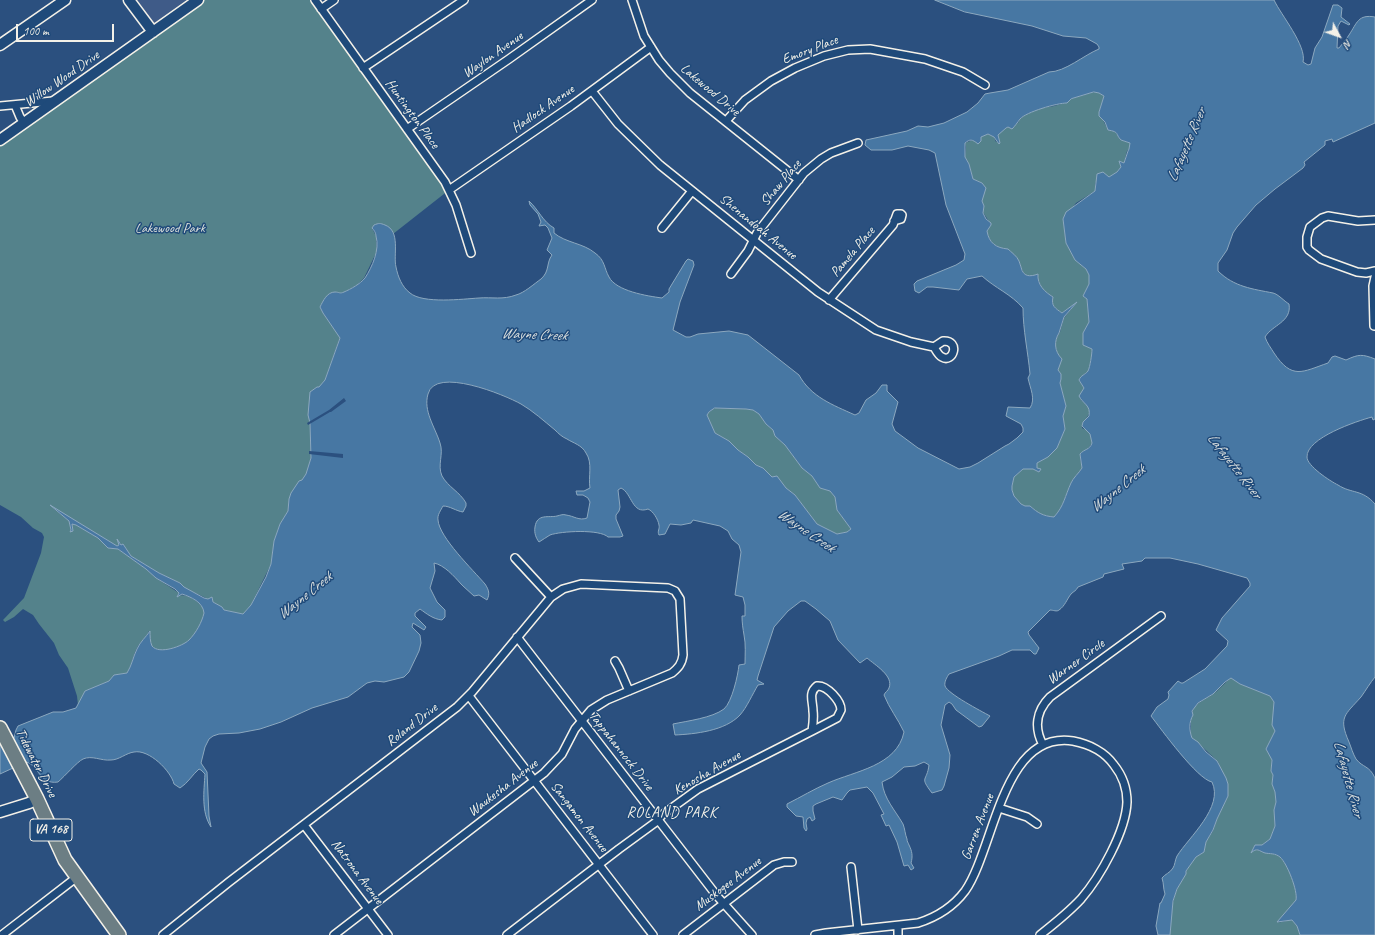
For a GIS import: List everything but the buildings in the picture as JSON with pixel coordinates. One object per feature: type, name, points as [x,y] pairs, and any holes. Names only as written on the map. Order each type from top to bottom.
[{"type":"highway","name":"Tidewater Drive","points":[[0,728],[37,799],[65,860],[119,935]]},
{"type":"street","points":[[0,45],[65,0]]},
{"type":"street","points":[[129,0],[153,32]]},
{"type":"street","name":"Willow Wood Drive","points":[[0,140],[198,0]]},
{"type":"street","name":"Huntington Place","points":[[315,0],[445,182],[456,205],[471,253]]},
{"type":"street","points":[[321,9],[334,0]]},
{"type":"street","points":[[363,68],[464,0]]},
{"type":"street","name":"Waylon Avenue","points":[[407,129],[510,59],[592,0]]},
{"type":"street","name":"Lakewood Drive","points":[[632,0],[641,28],[651,47],[659,60],[680,84],[799,180]]},
{"type":"street","name":"Hadlock Avenue","points":[[449,190],[508,150],[651,47]]},
{"type":"street","name":"Emory Place","points":[[726,121],[745,100],[771,81],[795,68],[824,56],[848,50],[870,49],[932,61],[963,72],[985,85]]},
{"type":"street","name":"Shenandoah Avenue","points":[[592,90],[607,112],[627,134],[660,165],[829,300],[876,330],[911,342],[934,347]]},
{"type":"street","points":[[0,106],[56,101]]},
{"type":"street","points":[[15,105],[24,123]]},
{"type":"street","name":"Shaw Place","points":[[731,274],[748,251],[757,233],[811,166],[831,153],[858,143]]},
{"type":"street","points":[[662,228],[692,191]]},
{"type":"street","points":[[1375,220],[1358,221],[1328,216],[1310,226],[1307,237],[1307,247],[1321,259],[1362,274],[1375,271]]},
{"type":"street","name":"Pamela Place","points":[[829,300],[893,225],[894,221]]},
{"type":"street","points":[[1374,326],[1373,293],[1375,277]]},
{"type":"street","points":[[515,558],[550,597]]},
{"type":"street","name":"Roland Drive","points":[[163,935],[229,882],[457,707],[469,696],[550,597],[563,589],[581,584],[668,588],[675,591],[680,599],[681,663]]},
{"type":"street","name":"Warner Circle","points":[[1043,746],[1037,725],[1041,709],[1045,702],[1161,616]]},
{"type":"street","name":"Tappahannock Drive","points":[[517,637],[723,904],[752,935]]},
{"type":"street","points":[[615,661],[628,691]]},
{"type":"street","name":"Waukesha Avenue","points":[[334,935],[535,781],[554,764],[562,754],[575,729],[590,710],[598,704],[672,673],[681,663]]},
{"type":"street","name":"Kenosha Avenue","points":[[507,935],[658,820],[662,815],[698,789],[812,731],[837,718],[841,710],[840,703],[823,686],[817,686],[812,692],[812,731]]},
{"type":"street","name":"Sangamon Avenue","points":[[469,696],[653,935]]},
{"type":"street","name":"Garren Avenue","points":[[815,935],[826,932],[918,923],[928,920],[943,912],[956,902],[971,881],[1008,785],[1018,767],[1028,756],[1043,746],[1052,742],[1067,740],[1087,745],[1098,750],[1113,763],[1119,771],[1126,792],[1126,804],[1117,837],[1108,857],[1092,885],[1069,911],[1040,935]]},
{"type":"street","points":[[0,812],[37,799]]},
{"type":"street","points":[[999,808],[1027,817],[1037,824]]},
{"type":"street","name":"Natrona Avenue","points":[[304,825],[388,935]]},
{"type":"street","name":"Muskogee Avenue","points":[[683,935],[774,865],[784,862],[792,862]]},
{"type":"street","points":[[851,867],[858,930]]},
{"type":"street","points":[[2,935],[77,878]]},
{"type":"street","points":[[898,926],[898,935]]},
{"type":"shaded area","points":[[136,0],[186,0],[153,24]]},
{"type":"green space","name":"Lakewood Park","points":[[198,0],[316,0],[449,190],[393,234],[392,231],[372,228],[376,236],[377,251],[364,278],[357,285],[320,307],[340,337],[325,380],[319,388],[310,423],[311,458],[306,475],[289,499],[288,511],[280,524],[274,541],[271,564],[251,605],[243,614],[224,610],[217,604],[183,587],[180,583],[159,573],[131,556],[123,544],[122,545],[118,541],[119,545],[117,546],[53,508],[69,521],[71,531],[73,531],[72,524],[76,525],[98,538],[108,548],[118,549],[156,578],[179,593],[177,596],[181,595],[192,598],[204,609],[199,627],[187,642],[170,649],[156,649],[150,643],[149,631],[137,648],[127,673],[114,675],[109,681],[85,691],[78,705],[77,696],[68,668],[59,655],[54,643],[33,615],[23,609],[14,617],[5,622],[3,620],[24,598],[41,553],[44,537],[42,533],[33,528],[21,517],[0,505],[0,140]]},
{"type":"green space","points":[[1094,92],[1104,96],[1099,112],[1108,130],[1116,132],[1121,140],[1130,143],[1124,163],[1119,161],[1121,167],[1119,170],[1110,176],[1097,180],[1095,184],[1095,191],[1076,203],[1063,219],[1066,243],[1075,260],[1086,269],[1089,275],[1089,284],[1083,296],[1087,299],[1089,322],[1083,333],[1089,347],[1092,349],[1092,354],[1088,371],[1079,380],[1084,388],[1081,400],[1090,411],[1083,422],[1082,428],[1087,430],[1090,434],[1092,443],[1087,450],[1082,452],[1080,457],[1082,468],[1072,481],[1062,505],[1054,517],[1044,515],[1030,506],[1021,504],[1014,496],[1012,486],[1014,477],[1023,469],[1033,469],[1039,472],[1040,469],[1037,468],[1037,463],[1048,457],[1057,448],[1065,429],[1063,416],[1066,406],[1060,383],[1061,374],[1058,370],[1061,359],[1057,354],[1055,341],[1060,332],[1064,318],[1075,304],[1062,313],[1057,310],[1053,305],[1053,297],[1042,289],[1038,279],[1026,276],[1019,261],[1008,249],[997,246],[991,242],[987,231],[991,225],[983,212],[984,206],[982,201],[982,183],[973,179],[969,164],[965,157],[965,143],[988,134],[994,137],[996,142],[999,140],[998,135],[1002,131],[1018,123],[1024,115],[1029,112],[1067,103],[1071,99]]},
{"type":"green space","points":[[715,408],[746,409],[753,410],[759,414],[766,424],[773,430],[775,436],[785,445],[802,468],[812,476],[820,488],[830,491],[835,497],[837,510],[851,529],[847,532],[837,534],[817,524],[795,495],[786,488],[777,477],[772,477],[729,441],[715,433],[707,415]]},
{"type":"green space","points":[[1231,678],[1240,684],[1270,696],[1274,702],[1275,731],[1266,749],[1272,759],[1272,784],[1276,802],[1274,810],[1275,826],[1270,839],[1262,845],[1255,845],[1252,852],[1257,850],[1276,855],[1283,860],[1289,870],[1294,883],[1297,898],[1278,922],[1292,920],[1297,926],[1300,935],[1170,935],[1172,907],[1177,889],[1193,860],[1204,852],[1206,842],[1213,831],[1228,796],[1218,762],[1192,738],[1191,716],[1197,705],[1215,693]]},
{"type":"water","points":[[935,0],[1274,0],[1297,39],[1303,55],[1303,62],[1308,65],[1311,64],[1315,48],[1322,37],[1333,5],[1338,5],[1342,8],[1341,17],[1350,24],[1349,25],[1341,21],[1338,26],[1337,48],[1339,48],[1361,18],[1369,16],[1375,17],[1375,123],[1333,142],[1332,139],[1325,141],[1325,145],[1304,162],[1305,165],[1303,168],[1256,205],[1233,233],[1227,250],[1218,263],[1218,271],[1237,284],[1275,294],[1289,304],[1288,315],[1265,337],[1280,362],[1286,367],[1298,372],[1304,371],[1328,363],[1332,357],[1335,356],[1346,360],[1360,355],[1375,359],[1375,419],[1373,420],[1372,417],[1355,422],[1323,437],[1309,450],[1307,457],[1311,465],[1325,477],[1343,488],[1366,496],[1375,504],[1375,677],[1361,697],[1347,713],[1344,727],[1356,759],[1373,774],[1375,778],[1375,935],[1300,935],[1297,926],[1292,920],[1277,922],[1296,900],[1291,877],[1286,865],[1280,857],[1256,850],[1251,853],[1255,845],[1262,845],[1270,839],[1275,826],[1274,810],[1276,802],[1272,784],[1272,760],[1266,749],[1275,731],[1272,725],[1274,702],[1270,696],[1240,684],[1231,678],[1213,694],[1198,703],[1192,711],[1193,715],[1190,726],[1192,738],[1217,761],[1228,784],[1228,796],[1206,842],[1204,852],[1196,857],[1186,871],[1186,874],[1177,889],[1173,901],[1170,935],[1158,935],[1156,926],[1160,903],[1165,894],[1162,878],[1172,870],[1177,856],[1204,821],[1213,801],[1214,792],[1212,782],[1205,779],[1189,763],[1151,716],[1157,707],[1168,699],[1168,692],[1178,681],[1183,683],[1205,669],[1227,646],[1228,641],[1216,630],[1222,618],[1250,586],[1247,578],[1198,564],[1170,558],[1145,558],[1142,561],[1122,564],[1124,569],[1104,574],[1103,577],[1078,587],[1058,611],[1050,610],[1028,632],[1039,648],[1036,654],[1030,650],[1012,650],[949,674],[945,683],[947,689],[965,702],[990,716],[982,726],[979,727],[956,710],[949,702],[945,705],[941,725],[950,755],[949,768],[942,790],[932,793],[928,788],[925,779],[929,765],[924,762],[915,766],[904,767],[892,777],[882,782],[887,799],[904,826],[907,841],[912,854],[911,863],[914,868],[911,870],[908,865],[904,866],[897,842],[889,825],[886,826],[881,815],[884,814],[873,793],[867,787],[850,790],[842,800],[833,797],[813,806],[815,819],[812,821],[810,817],[807,819],[806,831],[804,828],[803,817],[796,816],[787,807],[787,804],[828,783],[874,766],[893,753],[900,743],[904,732],[884,695],[889,689],[890,684],[889,679],[883,671],[867,658],[860,663],[838,640],[830,621],[805,601],[801,601],[788,611],[774,627],[757,680],[764,684],[758,685],[740,715],[726,725],[709,731],[675,735],[673,724],[713,715],[727,706],[732,695],[739,665],[745,664],[745,642],[742,616],[745,616],[745,605],[743,597],[735,595],[741,552],[739,545],[732,539],[728,531],[720,526],[693,520],[691,523],[681,525],[670,524],[665,534],[659,535],[659,526],[653,513],[648,509],[643,510],[635,506],[628,494],[621,488],[618,490],[620,507],[616,515],[616,519],[623,536],[608,537],[604,534],[597,533],[571,532],[550,535],[539,542],[535,529],[536,523],[541,518],[564,515],[579,519],[587,518],[590,502],[588,498],[583,495],[577,495],[576,491],[584,491],[590,488],[590,466],[588,457],[580,446],[562,436],[521,404],[486,389],[456,382],[443,382],[433,386],[428,394],[427,400],[428,413],[441,447],[440,468],[442,476],[466,503],[463,512],[443,506],[438,520],[444,535],[450,544],[485,584],[489,596],[487,600],[479,595],[474,596],[449,571],[434,563],[435,571],[430,588],[437,602],[445,610],[445,617],[442,620],[436,619],[420,609],[415,613],[415,616],[426,627],[424,630],[413,623],[412,627],[420,635],[421,643],[419,651],[409,672],[404,677],[384,682],[375,681],[367,683],[348,697],[312,708],[281,722],[260,729],[239,733],[219,734],[209,739],[205,747],[201,763],[207,772],[211,827],[204,808],[205,774],[199,769],[180,788],[174,784],[169,773],[164,767],[152,757],[140,752],[134,752],[114,760],[90,758],[83,759],[58,782],[47,781],[34,767],[26,762],[0,774],[0,745],[7,743],[14,738],[18,726],[53,712],[63,712],[76,708],[85,691],[109,681],[114,675],[127,673],[138,646],[150,631],[151,644],[155,649],[171,649],[186,642],[196,631],[204,613],[203,609],[196,600],[182,594],[177,597],[179,593],[175,589],[156,578],[118,549],[108,548],[98,538],[76,525],[72,524],[73,531],[70,532],[69,521],[50,505],[117,546],[119,545],[117,539],[121,545],[123,544],[131,556],[204,598],[208,599],[212,597],[213,602],[222,607],[224,610],[243,614],[251,605],[266,577],[271,564],[274,541],[280,524],[288,511],[291,493],[306,474],[311,458],[310,423],[308,415],[310,392],[319,387],[325,380],[340,338],[320,307],[326,297],[332,292],[344,292],[365,278],[373,264],[376,253],[377,241],[375,232],[372,228],[376,224],[385,225],[393,232],[395,238],[395,262],[397,271],[403,285],[410,293],[424,299],[433,300],[507,297],[522,292],[541,279],[546,273],[552,255],[547,250],[552,238],[548,228],[545,225],[539,226],[541,222],[538,214],[530,205],[529,201],[554,228],[554,233],[564,239],[585,247],[598,256],[603,261],[609,277],[613,282],[618,286],[632,292],[662,298],[669,292],[669,289],[686,261],[688,259],[693,261],[694,265],[680,302],[673,330],[686,337],[698,334],[729,331],[748,335],[799,375],[804,383],[816,395],[823,400],[855,415],[859,413],[866,400],[876,393],[882,385],[887,385],[887,391],[898,402],[892,424],[895,431],[918,448],[959,469],[970,467],[978,463],[1017,438],[1023,432],[1023,428],[1021,424],[1006,416],[1008,407],[1030,408],[1032,405],[1032,393],[1028,378],[1030,374],[1023,308],[982,276],[967,279],[959,290],[927,287],[919,293],[915,291],[914,284],[917,281],[956,265],[964,260],[965,254],[946,205],[935,153],[929,150],[908,146],[892,150],[871,150],[865,145],[866,140],[907,131],[918,126],[928,127],[944,123],[967,112],[978,103],[985,94],[1008,90],[1049,72],[1061,69],[1099,49],[1099,47],[1097,44],[1086,38],[1063,36],[1032,26],[965,12]],"holes":[[[1094,92],[1104,96],[1099,116],[1105,122],[1108,130],[1116,132],[1121,140],[1130,143],[1124,163],[1119,161],[1121,167],[1117,172],[1109,177],[1103,172],[1097,174],[1095,191],[1066,212],[1063,219],[1066,243],[1075,260],[1086,269],[1089,275],[1089,284],[1083,296],[1087,299],[1089,322],[1083,333],[1083,345],[1092,349],[1092,351],[1088,371],[1079,380],[1084,388],[1079,396],[1089,409],[1089,416],[1083,422],[1082,426],[1090,434],[1092,443],[1090,447],[1080,454],[1082,468],[1072,481],[1062,505],[1054,517],[1044,515],[1030,506],[1021,504],[1014,496],[1012,486],[1014,477],[1023,469],[1033,469],[1039,472],[1041,469],[1037,468],[1037,463],[1048,457],[1057,448],[1065,429],[1063,416],[1066,406],[1060,383],[1061,374],[1058,370],[1062,359],[1057,353],[1056,339],[1064,317],[1077,302],[1062,313],[1057,310],[1053,303],[1053,297],[1040,285],[1038,274],[1030,276],[1023,273],[1018,259],[1014,254],[1008,249],[997,246],[991,242],[987,231],[991,223],[986,219],[983,213],[984,206],[982,201],[986,188],[982,183],[973,179],[969,164],[965,157],[965,143],[971,140],[978,144],[981,141],[981,137],[988,134],[994,137],[999,144],[998,135],[1008,127],[1012,129],[1023,116],[1042,108],[1067,103],[1071,99]],[[715,408],[746,409],[753,410],[759,414],[766,424],[773,430],[775,436],[785,445],[802,468],[812,476],[820,488],[830,491],[835,497],[837,510],[851,529],[847,532],[837,534],[817,524],[795,495],[786,488],[777,476],[772,477],[729,441],[715,433],[707,415]]]},
{"type":"pier","points":[[344,398],[346,401],[331,412],[308,425],[307,423],[329,410]]},
{"type":"pier","points":[[309,451],[343,454],[343,458],[309,454]]},
{"type":"district","name":"ROLAND PARK","points":[[672,813]]},
{"type":"water label","name":"Lafayette River","points":[[1187,145]]},
{"type":"water label","name":"Wayne Creek","points":[[534,335]]},
{"type":"water label","name":"Lafayette River","points":[[1234,466]]},
{"type":"water label","name":"Wayne Creek","points":[[1118,489]]},
{"type":"water label","name":"Wayne Creek","points":[[806,531]]},
{"type":"water label","name":"Wayne Creek","points":[[305,596]]},
{"type":"water label","name":"Lafayette River","points":[[1348,779]]}]
